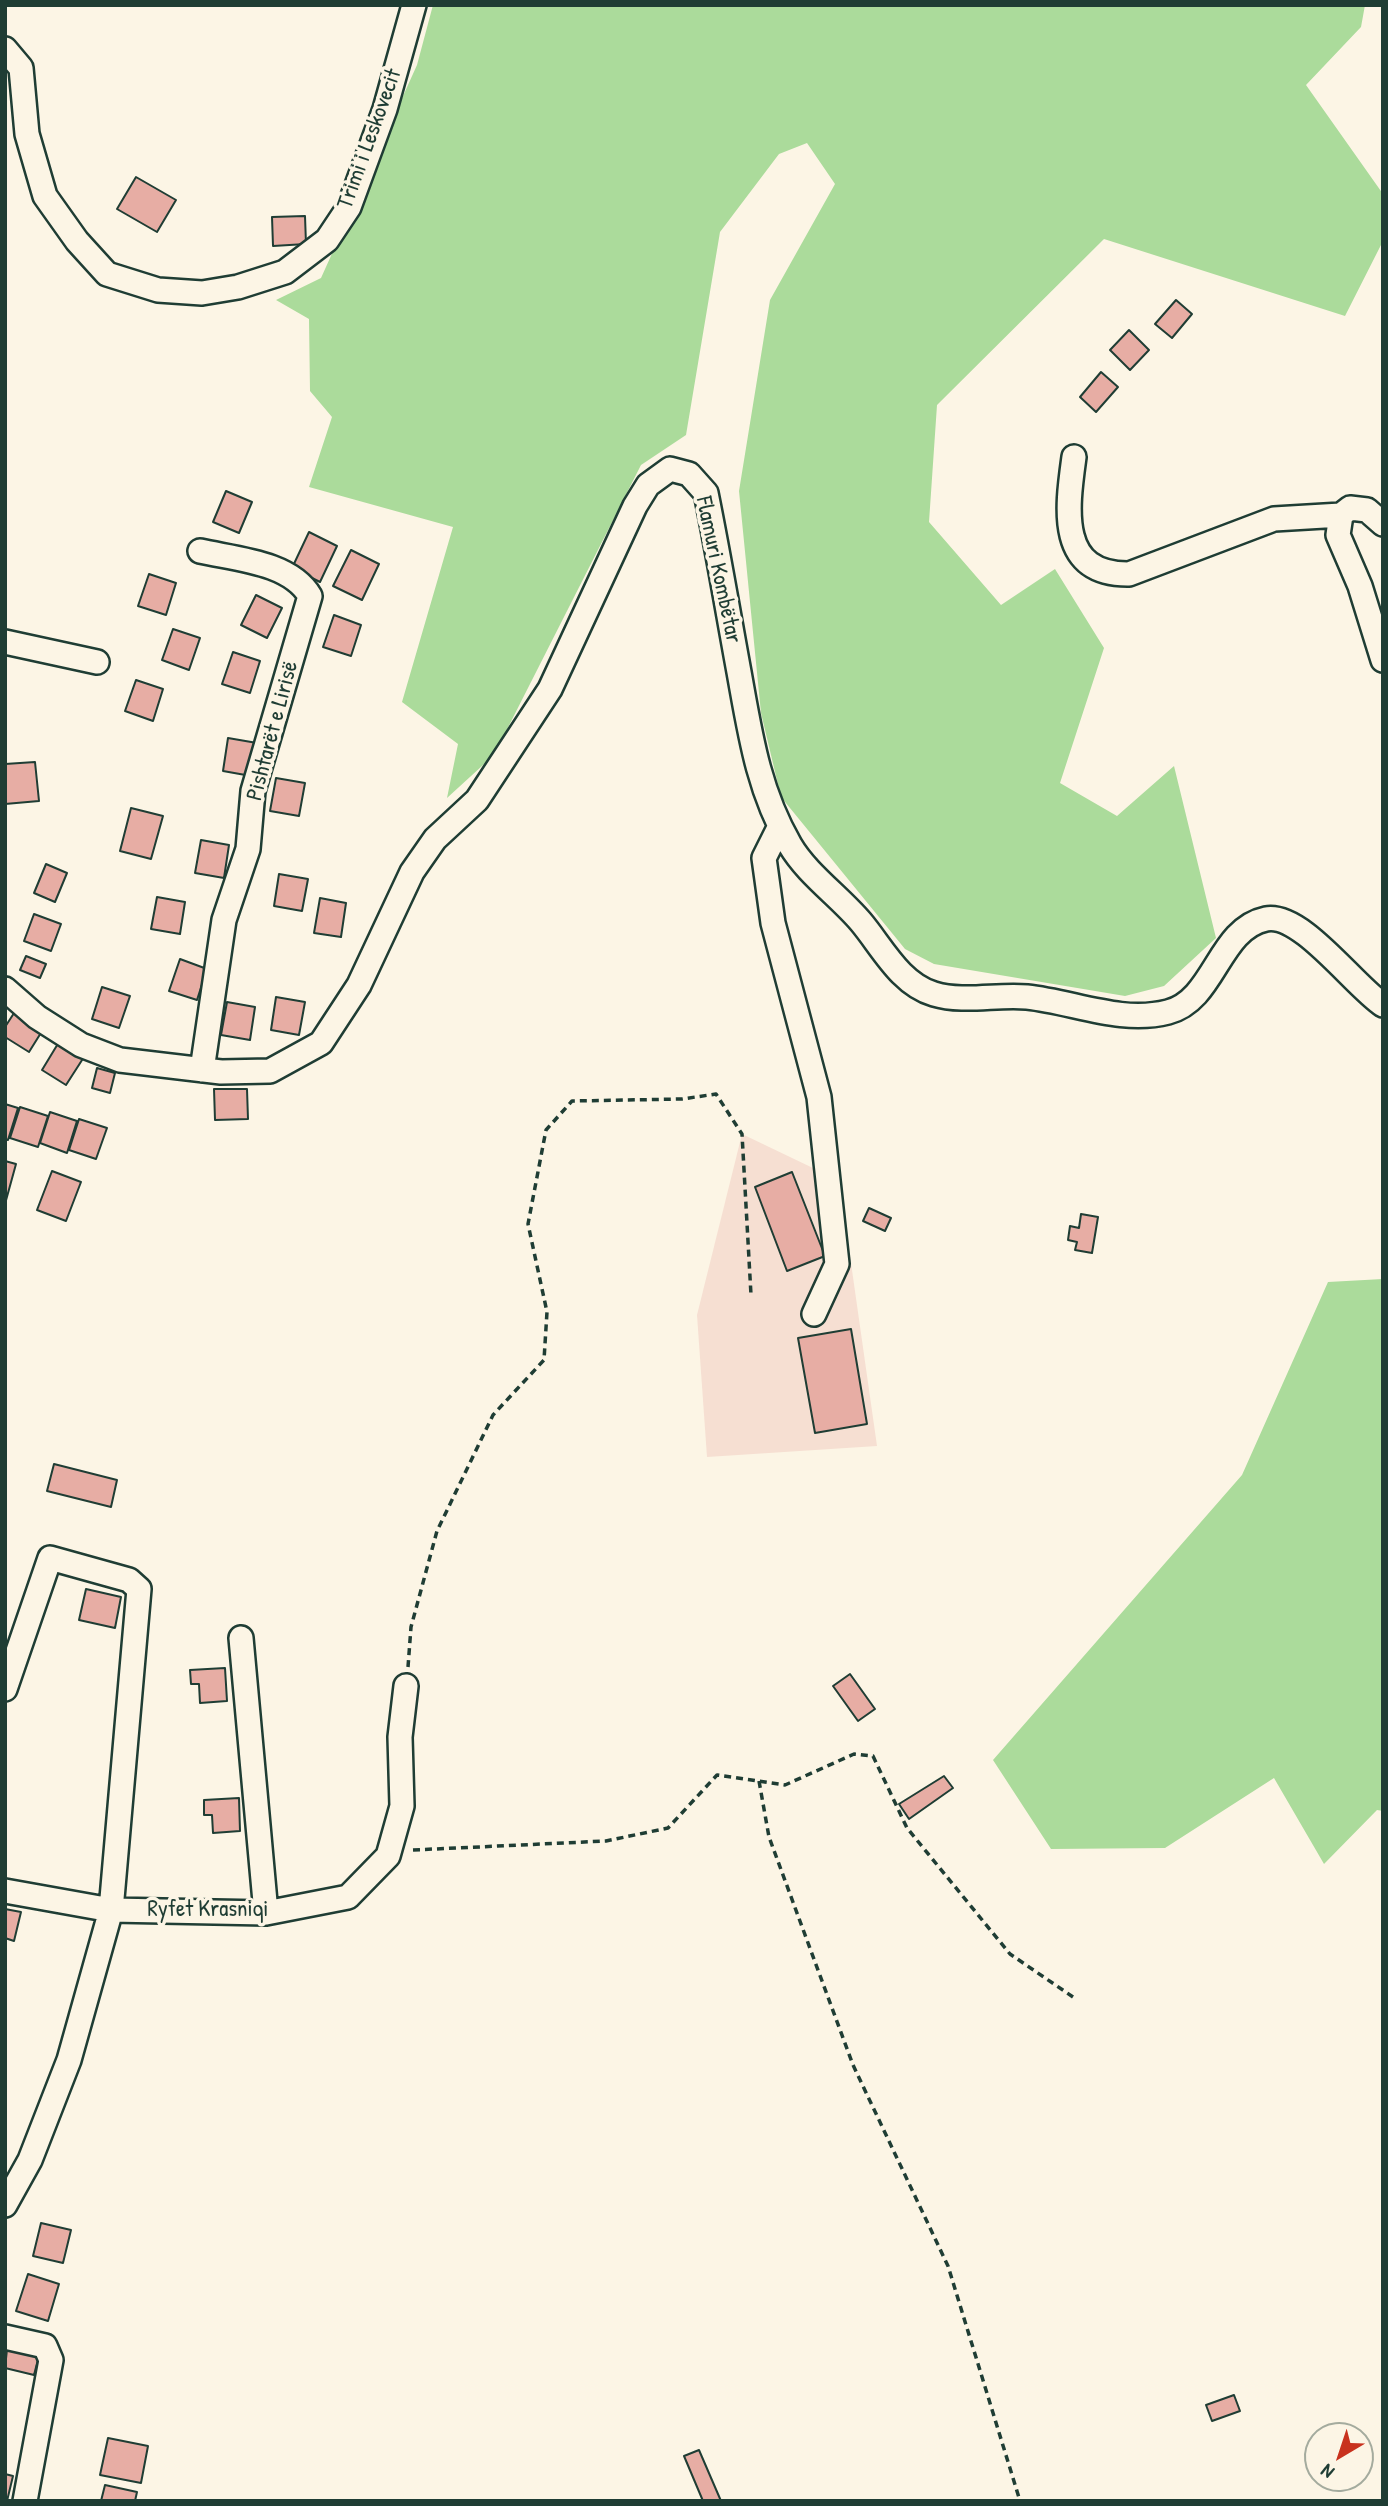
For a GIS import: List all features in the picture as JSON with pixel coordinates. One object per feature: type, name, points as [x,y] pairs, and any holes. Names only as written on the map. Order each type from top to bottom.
[{"type":"street","name":"Trimi i Leskovecit","points":[[5,49],[21,68],[27,134],[45,196],[77,241],[107,274],[158,290],[202,293],[238,287],[285,272],[327,240],[353,195],[385,109],[414,5]]},
{"type":"street","points":[[1074,457],[1067,512],[1088,565],[1107,574],[1129,574],[1274,519],[1341,515],[1350,508],[1367,510],[1383,523]]},
{"type":"street","name":"Flamuri Kombëtar","points":[[5,989],[37,1017],[80,1045],[120,1060],[202,1070],[270,1071],[321,1043],[359,985],[412,872],[435,839],[477,800],[550,689],[616,554],[635,506],[648,485],[670,469],[689,474],[706,493],[756,765],[780,826],[792,848],[862,924],[890,962],[933,994],[980,999],[1025,997],[1120,1015],[1171,1011],[1204,985],[1237,937],[1269,918],[1286,922],[1303,932],[1383,1005]]},
{"type":"street","points":[[1341,515],[1338,535],[1360,586],[1383,660]]},
{"type":"street","name":"Pishtarët e Lirisë","points":[[200,551],[286,572],[304,586],[310,596],[253,791],[248,849],[224,920],[202,1070]]},
{"type":"street","points":[[5,642],[97,662]]},
{"type":"street","points":[[780,826],[764,858],[773,923],[819,1097],[838,1264],[814,1314]]},
{"type":"street","points":[[5,1689],[50,1558],[129,1580],[139,1589],[110,1910],[69,2060],[30,2160],[5,2205]]},
{"type":"street","points":[[240,1638],[266,1913]]},
{"type":"street","name":"Ryfet Krasniqi","points":[[5,1891],[110,1910],[266,1913],[348,1897],[390,1851],[402,1806],[400,1737],[406,1686]]},
{"type":"street","points":[[5,2337],[46,2346],[51,2360],[25,2501]]},
{"type":"path","points":[[406,1686],[411,1627],[438,1531],[493,1415],[544,1360],[547,1312],[528,1224],[546,1130],[572,1101],[682,1099],[716,1094],[742,1134],[751,1296]]},
{"type":"path","points":[[390,1851],[606,1841],[668,1828],[717,1775],[785,1785],[854,1754],[873,1756],[907,1828],[1010,1954],[1073,1997]]},
{"type":"path","points":[[759,1781],[769,1837],[853,2065],[948,2266],[1020,2501]]},
{"type":"shaded area","points":[[742,1134],[815,1169],[850,1256],[877,1446],[707,1457],[697,1315]]},
{"type":"green space","points":[[433,5],[1365,5],[1361,27],[1306,85],[1383,194],[1383,241],[1345,316],[1104,239],[937,405],[929,522],[1001,605],[1055,569],[1104,648],[1060,783],[1117,816],[1174,766],[1216,938],[1164,986],[1125,996],[934,964],[905,949],[781,797],[761,713],[739,491],[770,300],[835,184],[807,143],[779,154],[720,232],[686,435],[641,465],[494,755],[447,798],[458,744],[402,702],[453,527],[309,487],[332,417],[310,391],[309,319],[276,300],[321,278],[417,65]]},
{"type":"green space","points":[[1383,1279],[1383,1811],[1377,1810],[1324,1864],[1274,1778],[1165,1848],[1051,1849],[993,1760],[1242,1475],[1328,1282]]},
{"type":"building","points":[[136,177],[176,200],[157,232],[117,209]]},
{"type":"building","points":[[305,216],[306,244],[273,246],[272,217]]},
{"type":"building","points":[[1176,300],[1192,314],[1172,338],[1155,324]]},
{"type":"building","points":[[1129,330],[1149,350],[1130,370],[1110,350]]},
{"type":"building","points":[[1101,372],[1118,387],[1096,412],[1080,397]]},
{"type":"building","points":[[226,491],[252,502],[239,533],[213,522]]},
{"type":"building","points":[[309,532],[337,546],[320,582],[292,568]]},
{"type":"building","points":[[351,550],[379,564],[362,600],[333,586]]},
{"type":"building","points":[[149,574],[176,583],[166,615],[138,606]]},
{"type":"building","points":[[256,595],[282,608],[267,638],[241,625]]},
{"type":"building","points":[[334,615],[361,625],[351,656],[323,647]]},
{"type":"building","points":[[173,629],[200,638],[189,670],[162,660]]},
{"type":"building","points":[[233,652],[260,661],[250,693],[222,684]]},
{"type":"building","points":[[136,680],[163,689],[153,721],[125,711]]},
{"type":"building","points":[[228,738],[257,743],[251,776],[223,771]]},
{"type":"building","points":[[35,762],[39,801],[5,804],[5,764]]},
{"type":"building","points":[[276,778],[305,783],[299,816],[270,811]]},
{"type":"building","points":[[131,808],[163,816],[151,859],[120,851]]},
{"type":"building","points":[[201,840],[229,845],[224,878],[195,873]]},
{"type":"building","points":[[46,864],[67,873],[55,902],[34,893]]},
{"type":"building","points":[[279,874],[308,879],[302,911],[274,906]]},
{"type":"building","points":[[157,897],[185,902],[180,934],[151,929]]},
{"type":"building","points":[[320,898],[346,903],[341,937],[314,933]]},
{"type":"building","points":[[34,914],[61,924],[51,951],[24,941]]},
{"type":"building","points":[[26,956],[46,964],[40,978],[20,970]]},
{"type":"building","points":[[180,959],[207,969],[197,1000],[169,991]]},
{"type":"building","points":[[102,987],[130,996],[119,1028],[92,1019]]},
{"type":"building","points":[[276,997],[305,1002],[299,1035],[271,1030]]},
{"type":"building","points":[[227,1002],[255,1007],[250,1040],[221,1035]]},
{"type":"building","points":[[16,1010],[44,1028],[29,1052],[5,1037],[5,1027]]},
{"type":"building","points":[[59,1042],[84,1057],[66,1085],[42,1070]]},
{"type":"building","points":[[97,1068],[115,1073],[110,1093],[92,1088]]},
{"type":"building","points":[[214,1089],[247,1089],[248,1119],[215,1120]]},
{"type":"building","points":[[5,1104],[18,1108],[8,1140],[5,1139]]},
{"type":"building","points":[[20,1107],[48,1116],[38,1147],[10,1138]]},
{"type":"building","points":[[50,1112],[77,1121],[67,1153],[40,1143]]},
{"type":"building","points":[[79,1119],[107,1128],[96,1159],[69,1150]]},
{"type":"building","points":[[5,1161],[16,1164],[5,1204]]},
{"type":"building","points":[[52,1171],[81,1182],[66,1221],[37,1210]]},
{"type":"building","points":[[792,1172],[825,1256],[787,1271],[755,1187]]},
{"type":"building","points":[[869,1208],[891,1218],[885,1231],[863,1221]]},
{"type":"building","points":[[1081,1214],[1098,1217],[1092,1253],[1075,1250],[1077,1242],[1068,1240],[1070,1226],[1079,1228]]},
{"type":"building","points":[[851,1329],[867,1424],[815,1433],[798,1338]]},
{"type":"building","points":[[54,1464],[117,1480],[111,1507],[47,1491]]},
{"type":"building","points":[[86,1589],[121,1597],[115,1628],[79,1620]]},
{"type":"building","points":[[225,1668],[227,1701],[200,1703],[199,1684],[191,1684],[190,1670]]},
{"type":"building","points":[[850,1674],[875,1709],[858,1721],[833,1686]]},
{"type":"building","points":[[944,1776],[953,1788],[909,1819],[899,1804]]},
{"type":"building","points":[[239,1798],[240,1831],[213,1833],[212,1815],[204,1815],[204,1800]]},
{"type":"building","points":[[5,1909],[21,1912],[14,1941],[5,1938]]},
{"type":"building","points":[[41,2223],[71,2230],[63,2263],[33,2256]]},
{"type":"building","points":[[28,2274],[59,2284],[48,2321],[16,2311]]},
{"type":"building","points":[[8,2340],[41,2348],[34,2375],[5,2368]]},
{"type":"building","points":[[1234,2395],[1240,2411],[1212,2421],[1206,2405]]},
{"type":"building","points":[[108,2438],[148,2446],[141,2483],[100,2475]]},
{"type":"building","points":[[699,2450],[721,2501],[703,2501],[684,2456]]},
{"type":"building","points":[[5,2474],[13,2476],[7,2501],[5,2501]]},
{"type":"building","points":[[105,2485],[137,2492],[135,2501],[101,2501]]}]
